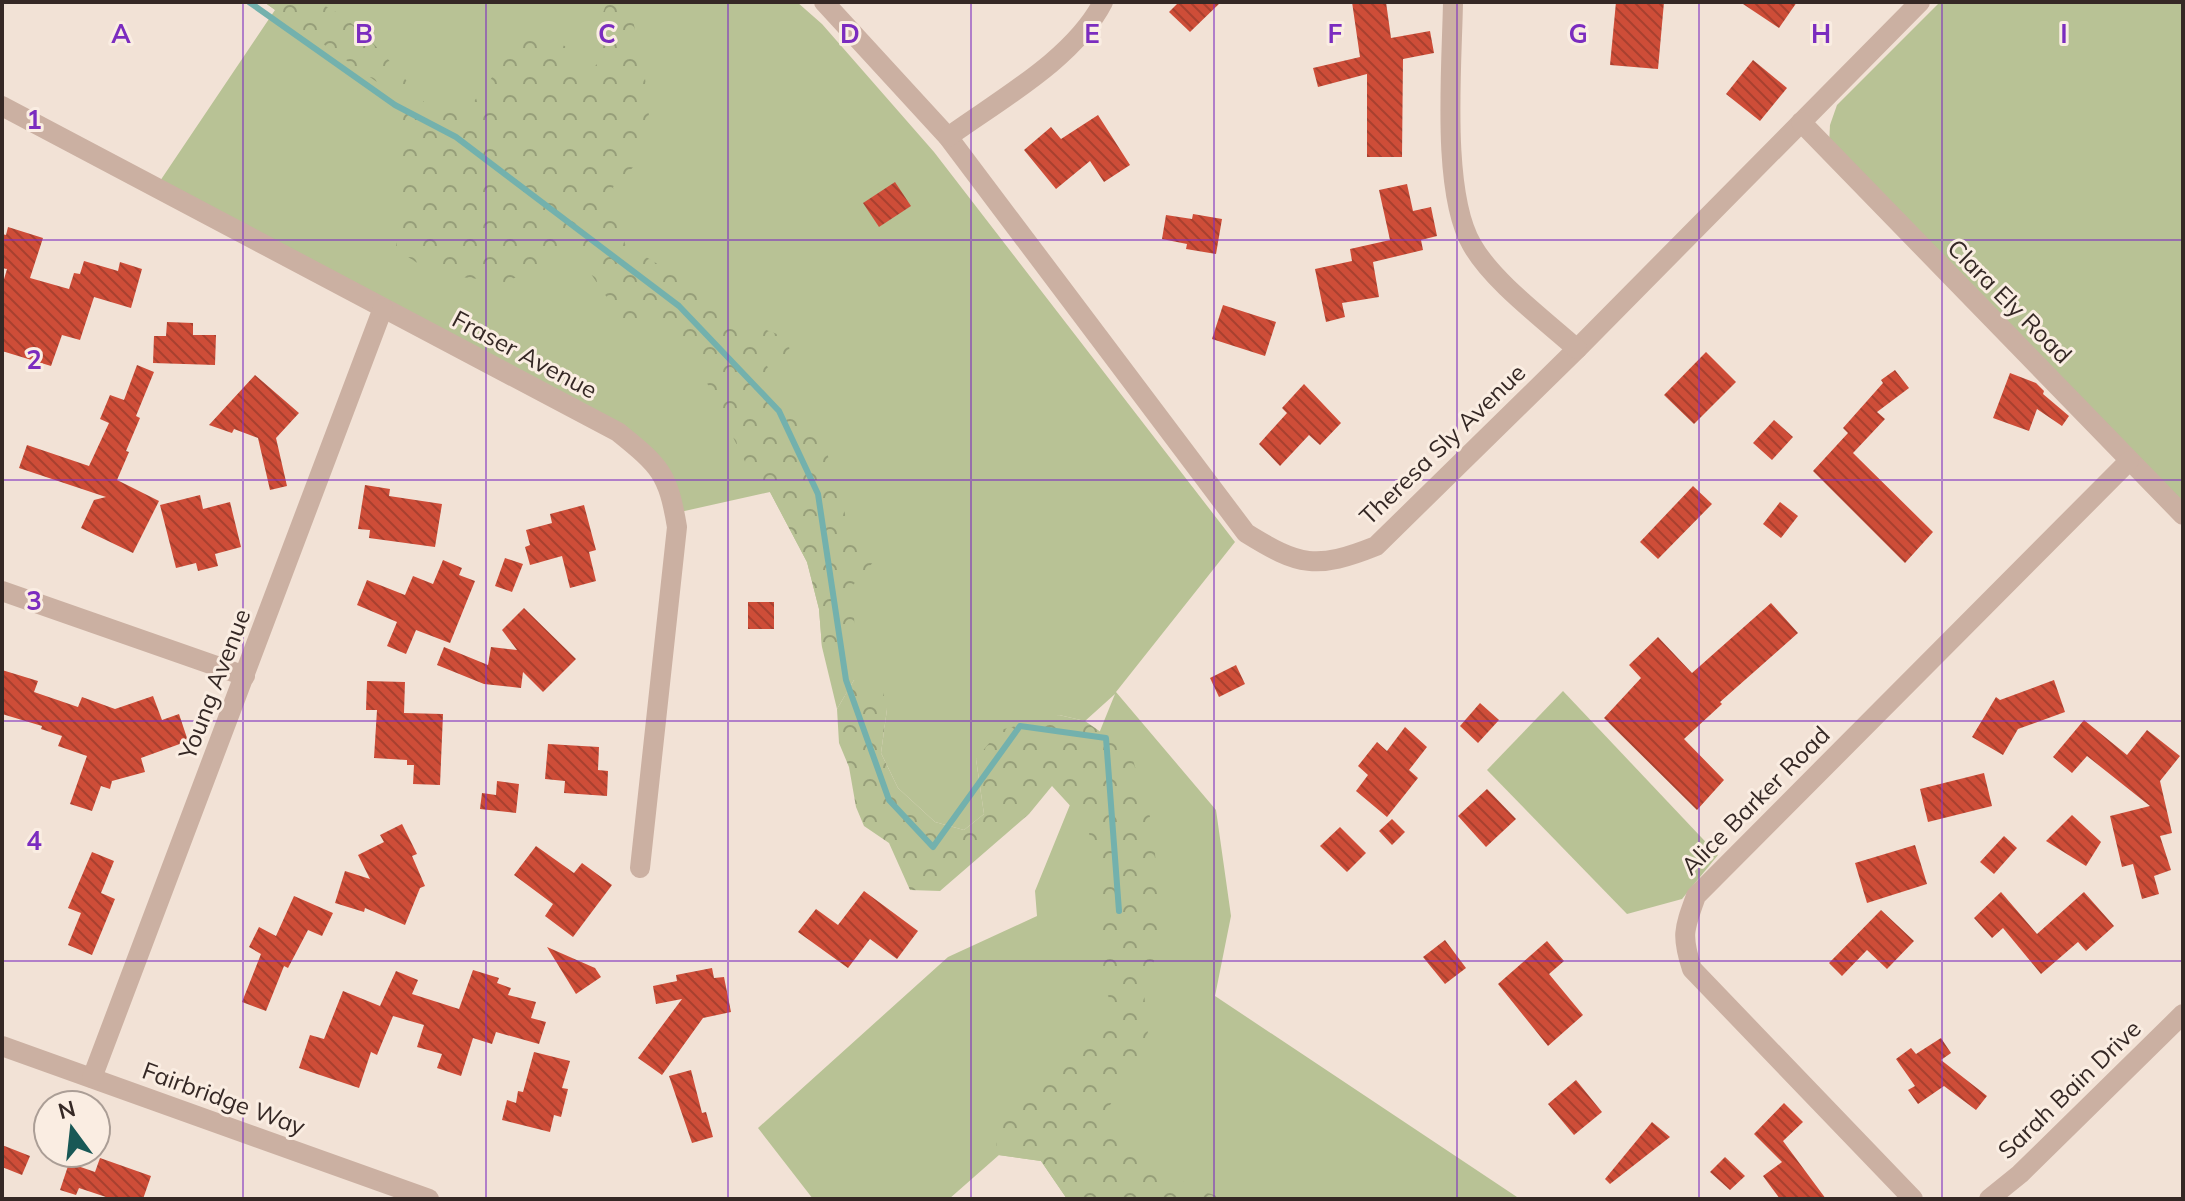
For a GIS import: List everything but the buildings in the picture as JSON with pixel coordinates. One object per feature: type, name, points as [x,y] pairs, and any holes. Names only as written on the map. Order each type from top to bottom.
[{"type":"street","name":"Theresa Sly Avenue","points":[[824,2],[948,137],[1246,533],[1300,562],[1348,558],[1376,546],[1577,349],[1920,2]]},
{"type":"street","points":[[948,137],[1050,64],[1088,27],[1103,2]]},
{"type":"street","points":[[1453,2],[1453,169],[1461,225],[1488,268],[1577,349]]},
{"type":"street","name":"Fraser Avenue","points":[[2,106],[618,432],[654,461],[671,492],[677,527],[640,868]]},
{"type":"street","name":"Clara Ely Road","points":[[1801,122],[2183,515]]},
{"type":"street","name":"Young Avenue","points":[[92,1078],[383,308]]},
{"type":"street","name":"Alice Barker Road","points":[[1913,1199],[1692,969],[1684,943],[1685,925],[1696,896],[2129,461]]},
{"type":"street","points":[[2,591],[245,676]]},
{"type":"street","name":"Sarah Bain Drive","points":[[1989,1199],[2020,1174],[2183,1014]]},
{"type":"street","name":"Fairbridge Way","points":[[2,1046],[429,1199]]},
{"type":"green space","points":[[308,1],[328,8],[344,17],[374,44],[424,102],[472,104],[523,36],[565,46],[589,74],[603,56],[598,26],[607,2],[634,2],[632,15],[647,89],[649,129],[639,160],[613,187],[625,244],[682,279],[722,314],[788,338],[791,362],[766,364],[788,404],[827,453],[842,499],[851,544],[869,541],[876,559],[853,585],[855,644],[822,647],[819,609],[807,562],[770,492],[754,480],[709,388],[697,355],[656,322],[621,318],[576,252],[505,282],[434,274],[396,249],[401,99],[264,2]]},
{"type":"green space","points":[[264,2],[797,2],[822,24],[934,152],[1235,542],[1116,692],[1216,810],[1231,916],[1215,996],[1520,1199],[1067,1199],[1041,1161],[999,1155],[949,1199],[813,1199],[758,1128],[948,957],[1037,916],[1035,891],[1115,694],[1085,721],[1059,715],[976,759],[984,814],[964,830],[935,822],[898,788],[881,753],[887,709],[854,680],[837,709],[807,562],[770,492],[680,512],[659,457],[158,184],[275,10]]},
{"type":"green space","points":[[1940,2],[2183,2],[2183,510],[1829,145],[1830,125],[1837,105]]},
{"type":"green space","points":[[854,680],[881,683],[887,709],[881,753],[898,788],[935,822],[964,830],[984,814],[976,759],[1000,730],[1059,715],[1085,721],[1118,744],[1133,760],[1153,827],[1162,945],[1143,983],[1148,1032],[1132,1072],[1106,1111],[1131,1155],[1201,1191],[1228,1199],[1067,1199],[1041,1161],[998,1155],[995,1134],[1046,1070],[1116,1018],[1106,990],[1098,923],[1098,874],[1087,824],[1052,786],[1029,814],[940,891],[910,890],[889,843],[864,826],[856,807],[849,767],[839,743],[837,709]]},
{"type":"green space","points":[[1563,691],[1718,855],[1682,899],[1627,914],[1487,770]]},
{"type":"waterway","points":[[249,2],[395,105],[456,137],[679,306],[779,411],[818,494],[846,680],[889,800],[933,847],[1020,726],[1106,738],[1119,911]]}]
